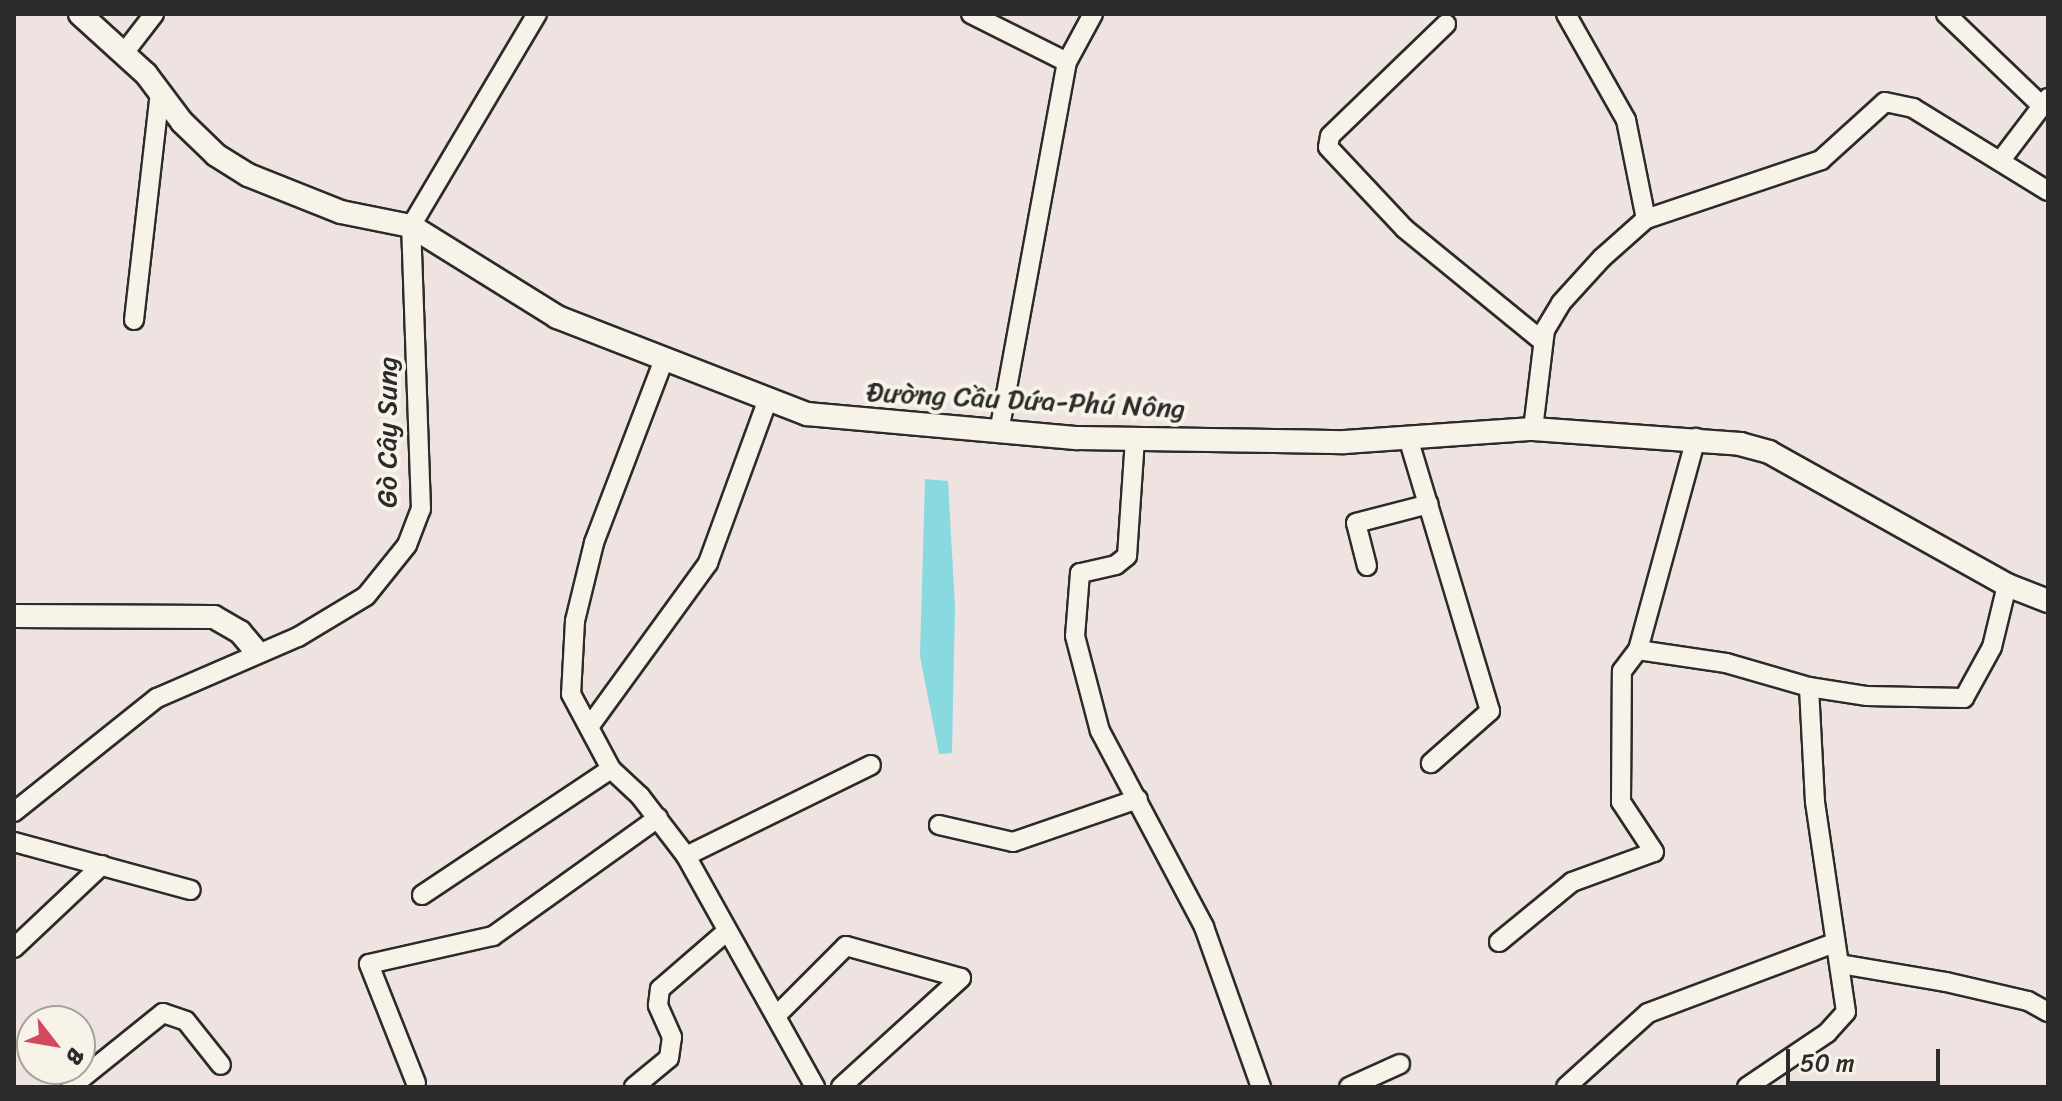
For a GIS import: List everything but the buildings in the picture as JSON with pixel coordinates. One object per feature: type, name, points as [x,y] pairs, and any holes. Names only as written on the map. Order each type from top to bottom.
[{"type":"street","name":"Đường Cầu Dứa-Phú Nông","points":[[80,14],[124,53],[216,155],[248,175],[341,212],[411,226],[507,290],[663,362],[807,414],[999,432],[1135,439],[1409,441],[1533,429],[1696,438],[1769,452],[2007,585],[2048,601]]},
{"type":"street","points":[[124,53],[154,14]]},
{"type":"street","points":[[411,226],[537,14]]},
{"type":"street","points":[[971,14],[1067,62]]},
{"type":"street","points":[[999,432],[1067,62],[1093,14]]},
{"type":"street","points":[[1566,14],[1626,120],[1646,219]]},
{"type":"street","points":[[1946,14],[2045,102],[2001,160]]},
{"type":"street","points":[[1446,24],[1330,136],[1328,147],[1405,229],[1541,340]]},
{"type":"street","points":[[134,320],[160,93]]},
{"type":"street","points":[[1533,429],[1541,340],[1578,283],[1646,219],[1821,160],[1891,100],[2001,160],[2048,191]]},
{"type":"street","name":"Gò Cây Sung","points":[[14,812],[157,698],[257,652],[298,637],[366,596],[407,545],[421,509],[411,226]]},
{"type":"street","points":[[663,362],[594,543],[575,621],[571,694],[611,769],[658,818],[686,856],[726,932],[778,1014],[815,1087]]},
{"type":"street","points":[[589,727],[708,563],[768,399]]},
{"type":"street","points":[[1499,942],[1572,882],[1654,852],[1621,802],[1622,671],[1638,650],[1696,438]]},
{"type":"street","points":[[1135,439],[1127,556],[1116,565],[1080,573],[1075,636],[1100,731],[1204,927],[1261,1087]]},
{"type":"street","points":[[1409,441],[1490,711],[1431,763]]},
{"type":"street","points":[[1367,566],[1356,523],[1429,504]]},
{"type":"street","points":[[1638,650],[1726,663],[1809,687],[1867,696],[1964,698],[1992,647],[2007,585]]},
{"type":"street","points":[[14,616],[214,617],[240,632],[257,652]]},
{"type":"street","points":[[1747,1087],[1841,1021],[1847,1002],[1834,943],[1810,749],[1809,687]]},
{"type":"street","points":[[686,856],[871,765]]},
{"type":"street","points":[[422,895],[611,769]]},
{"type":"street","points":[[939,825],[1013,842],[1138,799]]},
{"type":"street","points":[[416,1083],[369,964],[493,936],[658,818]]},
{"type":"street","points":[[14,842],[191,890]]},
{"type":"street","points":[[14,948],[102,865]]},
{"type":"street","points":[[634,1087],[669,1058],[672,1037],[658,1005],[660,989],[726,932]]},
{"type":"street","points":[[1566,1087],[1648,1013],[1834,943]]},
{"type":"street","points":[[778,1014],[846,946],[961,978],[841,1087]]},
{"type":"street","points":[[1840,964],[1946,982],[2028,1001],[2048,1012]]},
{"type":"street","points":[[71,1087],[163,1013],[186,1021],[221,1065]]},
{"type":"street","points":[[1349,1087],[1400,1064]]},
{"type":"water","points":[[925,479],[948,481],[955,606],[952,753],[939,754],[920,656]]}]
